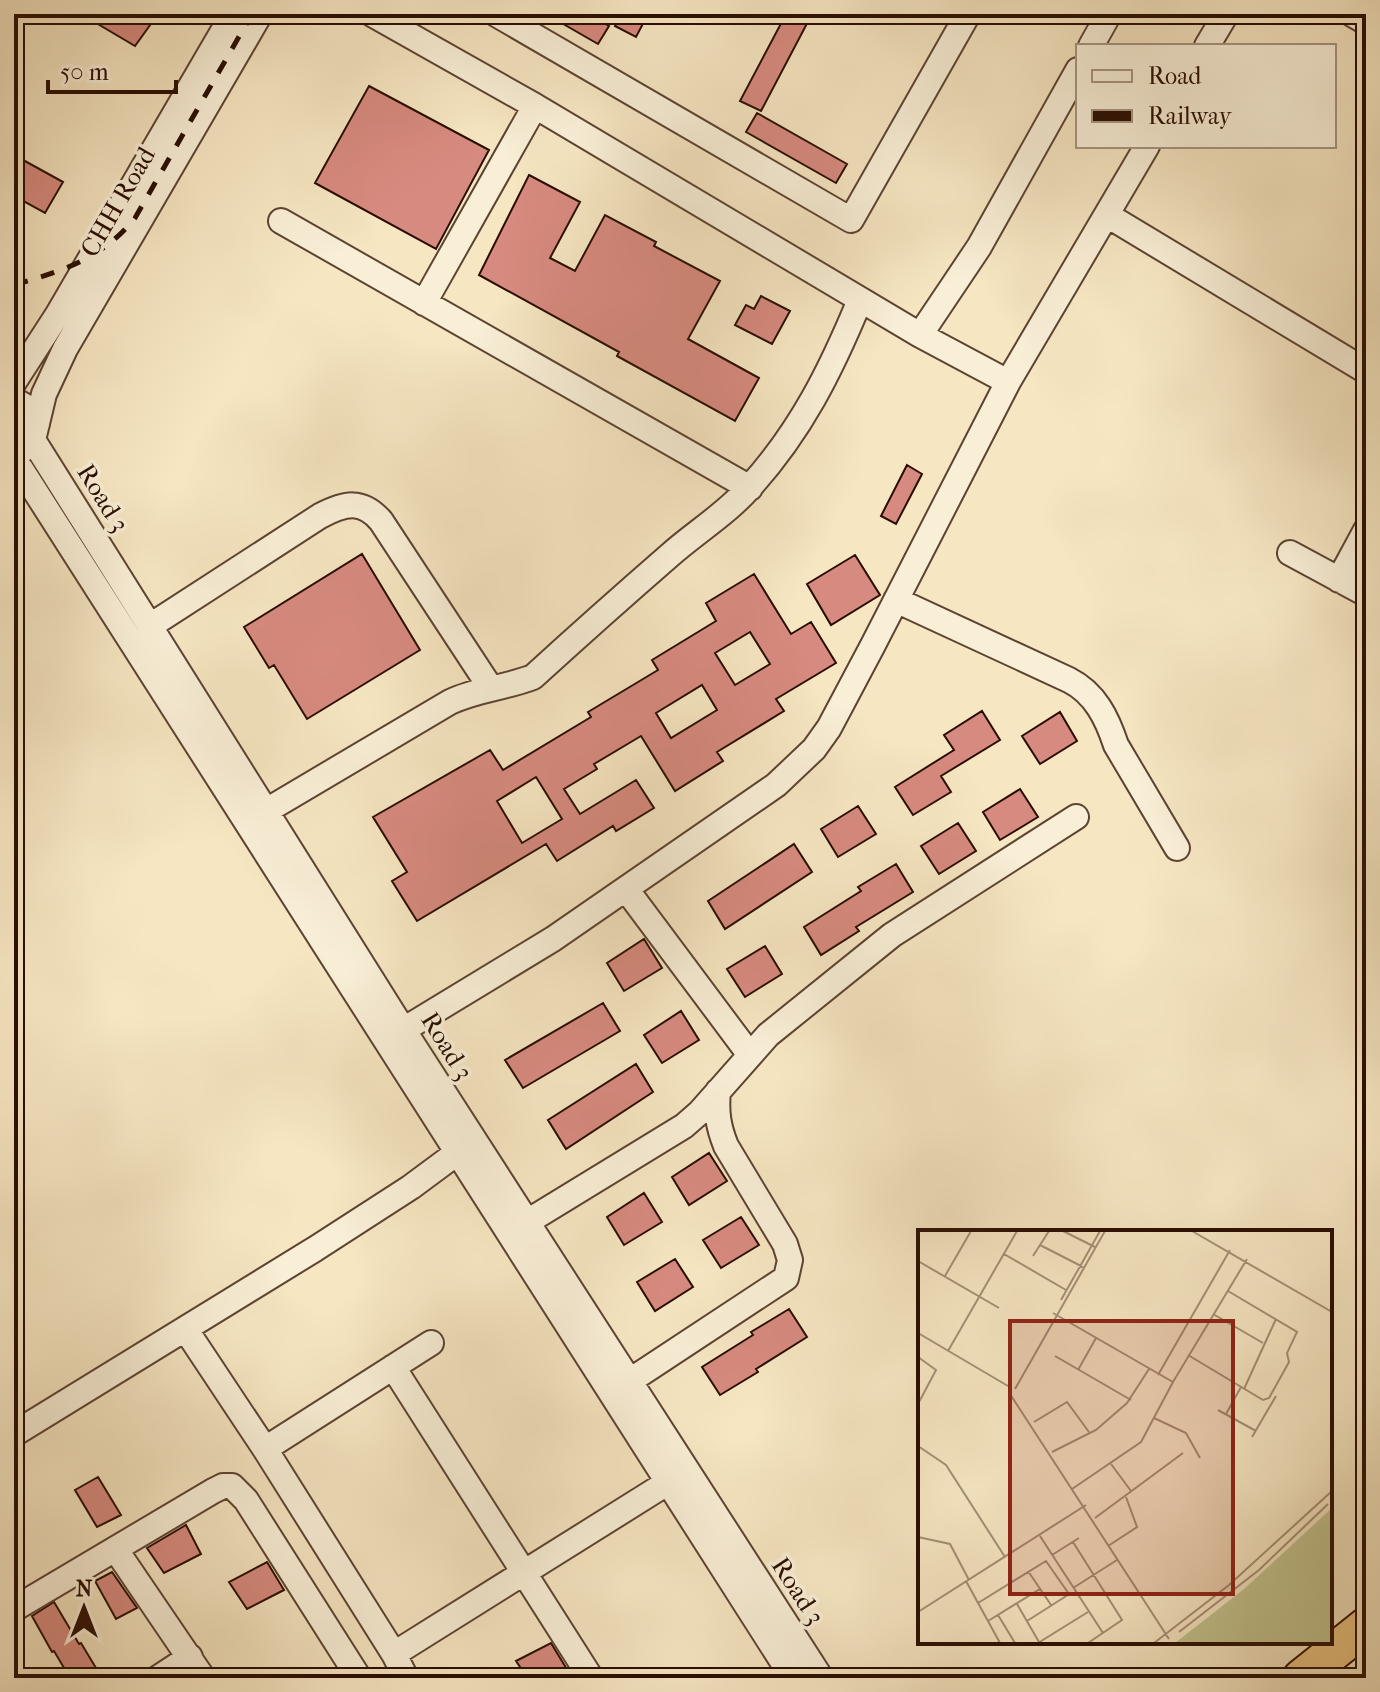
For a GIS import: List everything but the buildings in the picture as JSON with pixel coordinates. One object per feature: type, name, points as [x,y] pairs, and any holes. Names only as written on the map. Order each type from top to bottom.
[{"type":"highway","points":[[1301,1678],[1366,1626]]},
{"type":"street","points":[[14,382],[58,314],[233,14]]},
{"type":"street","name":"CHH Road","points":[[28,439],[65,349],[260,14]]},
{"type":"street","points":[[372,14],[535,106],[920,335],[1008,382]]},
{"type":"street","points":[[496,14],[851,220],[968,14]]},
{"type":"street","points":[[1092,44],[1109,14]]},
{"type":"street","points":[[1208,44],[1226,14]]},
{"type":"street","points":[[1352,14],[1366,22]]},
{"type":"street","points":[[920,335],[979,247],[1076,74]]},
{"type":"street","points":[[424,303],[535,106]]},
{"type":"street","points":[[394,1036],[553,939],[776,785],[814,749],[829,728],[1008,382],[1146,148]]},
{"type":"street","points":[[1107,215],[1366,371]]},
{"type":"street","points":[[281,221],[750,488]]},
{"type":"street","points":[[266,811],[450,702],[490,687],[513,685],[533,677],[673,553],[729,509],[780,451],[814,400],[833,366],[860,300]]},
{"type":"street","name":"Road 3","points":[[14,400],[30,409],[28,439],[266,811],[394,1036]]},
{"type":"street","name":"Road 3","points":[[14,463],[21,469],[394,1036],[619,1388],[821,1678]]},
{"type":"street","points":[[150,626],[320,516],[335,508],[356,504],[371,509],[381,521],[490,687]]},
{"type":"street","points":[[1339,580],[1366,530]]},
{"type":"street","points":[[1290,553],[1366,594]]},
{"type":"street","points":[[896,600],[1069,680],[1089,693],[1177,848]]},
{"type":"street","points":[[527,1222],[684,1126],[783,1021],[892,935],[1076,817]]},
{"type":"street","points":[[626,889],[750,1055]]},
{"type":"street","points":[[619,1388],[786,1278],[790,1260],[785,1244],[719,1129],[716,1113],[718,1091]]},
{"type":"street","points":[[14,1434],[186,1330],[411,1187],[465,1146]]},
{"type":"street","name":"Road 3","points":[[465,1146],[527,1222],[619,1388],[667,1483],[793,1678]]},
{"type":"street","points":[[186,1330],[265,1449],[397,1670],[523,1572],[667,1483]]},
{"type":"street","points":[[265,1449],[431,1343]]},
{"type":"street","points":[[393,1367],[591,1678]]},
{"type":"street","points":[[15,1605],[116,1550],[213,1491],[232,1486],[246,1500],[359,1678]]},
{"type":"street","points":[[116,1550],[203,1678]]},
{"type":"street","points":[[158,1678],[190,1657]]},
{"type":"railway","points":[[14,285],[95,254],[135,218],[252,14]]}]
